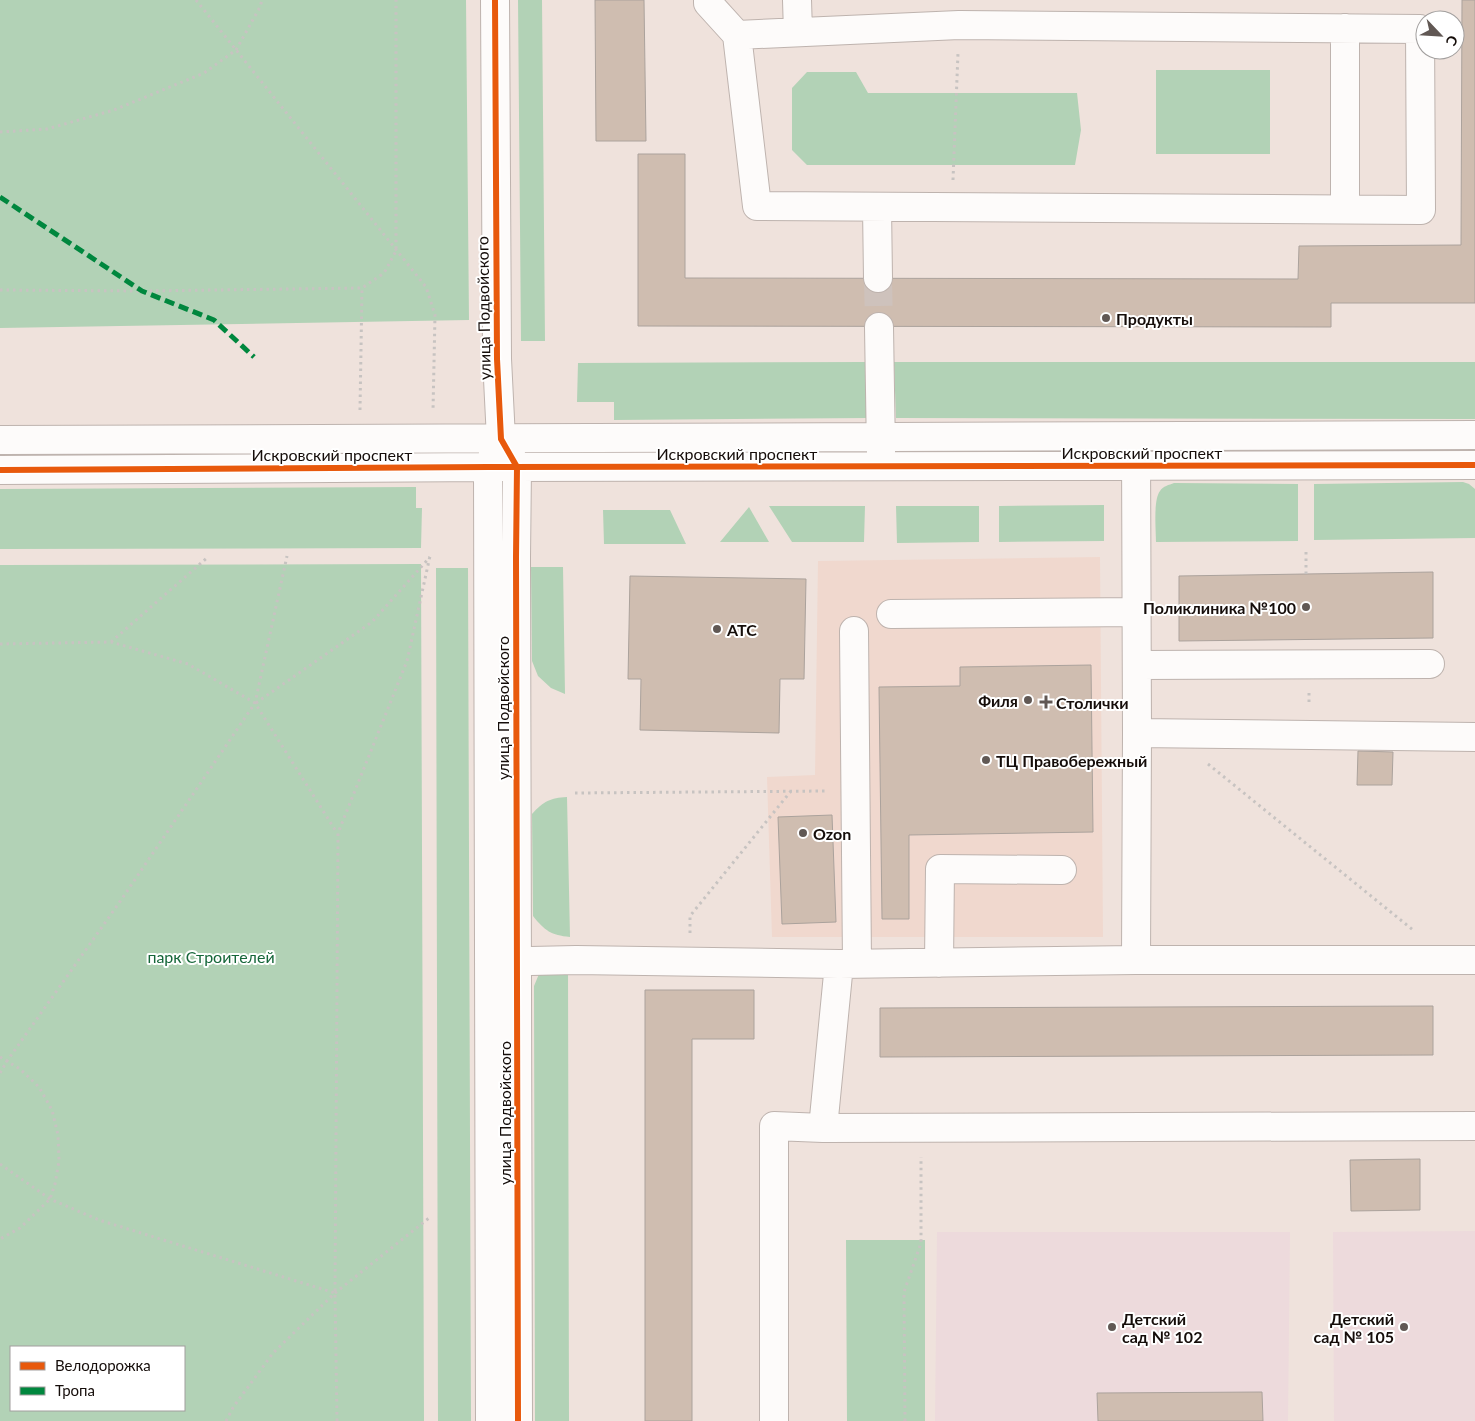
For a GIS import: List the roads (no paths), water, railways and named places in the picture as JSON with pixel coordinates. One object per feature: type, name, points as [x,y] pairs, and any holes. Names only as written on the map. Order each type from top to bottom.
[{"type":"street","name":"улица Подвойского","points":[[495,0],[497,359],[501,439],[517,467],[518,1421]]},
{"type":"street","points":[[708,0],[708,3],[737,35],[757,206],[1421,210],[1420,29],[959,25],[737,35]]},
{"type":"street","points":[[797,0],[798,32]]},
{"type":"street","points":[[1345,28],[1345,209]]},
{"type":"street","points":[[877,207],[878,278]]},
{"type":"street","points":[[878,327],[881,466]]},
{"type":"street","name":"Искровский проспект","points":[[0,440],[1475,435]]},
{"type":"street","points":[[1136,436],[1138,733],[1136,960]]},
{"type":"street","name":"улица Подвойского","points":[[490,1421],[488,467],[501,439]]},
{"type":"street","name":"Искровский проспект","points":[[0,470],[1475,465]]},
{"type":"street","points":[[891,614],[1137,612]]},
{"type":"street","points":[[823,1128],[848,964],[856,791],[854,631]]},
{"type":"street","points":[[1137,665],[1430,664]]},
{"type":"street","points":[[1138,733],[1475,737]]},
{"type":"street","points":[[939,962],[940,869],[1062,870]]},
{"type":"street","points":[[489,962],[576,960],[848,964],[1136,960],[1463,960]]},
{"type":"street","points":[[774,1421],[774,1126],[921,1128],[1475,1126]]},
{"type":"tunnel","points":[[878,278],[879,327]]},
{"type":"place","name":"Продукты","points":[[1106,318]]},
{"type":"place","name":"Поликлиника №100","points":[[1306,607]]},
{"type":"place","name":"АТС","points":[[717,629]]},
{"type":"place","name":"Филя","points":[[1028,700]]},
{"type":"place","name":"Столички","points":[[1046,702]]},
{"type":"place","name":"ТЦ Правобережный","points":[[986,760]]},
{"type":"place","name":"Ozon","points":[[803,833]]},
{"type":"place","name":"Детский сад № 102","points":[[1112,1327]]},
{"type":"place","name":"Детский сад № 105","points":[[1404,1327]]},
{"type":"park label","name":"парк Строителей","points":[[211,956]]}]
